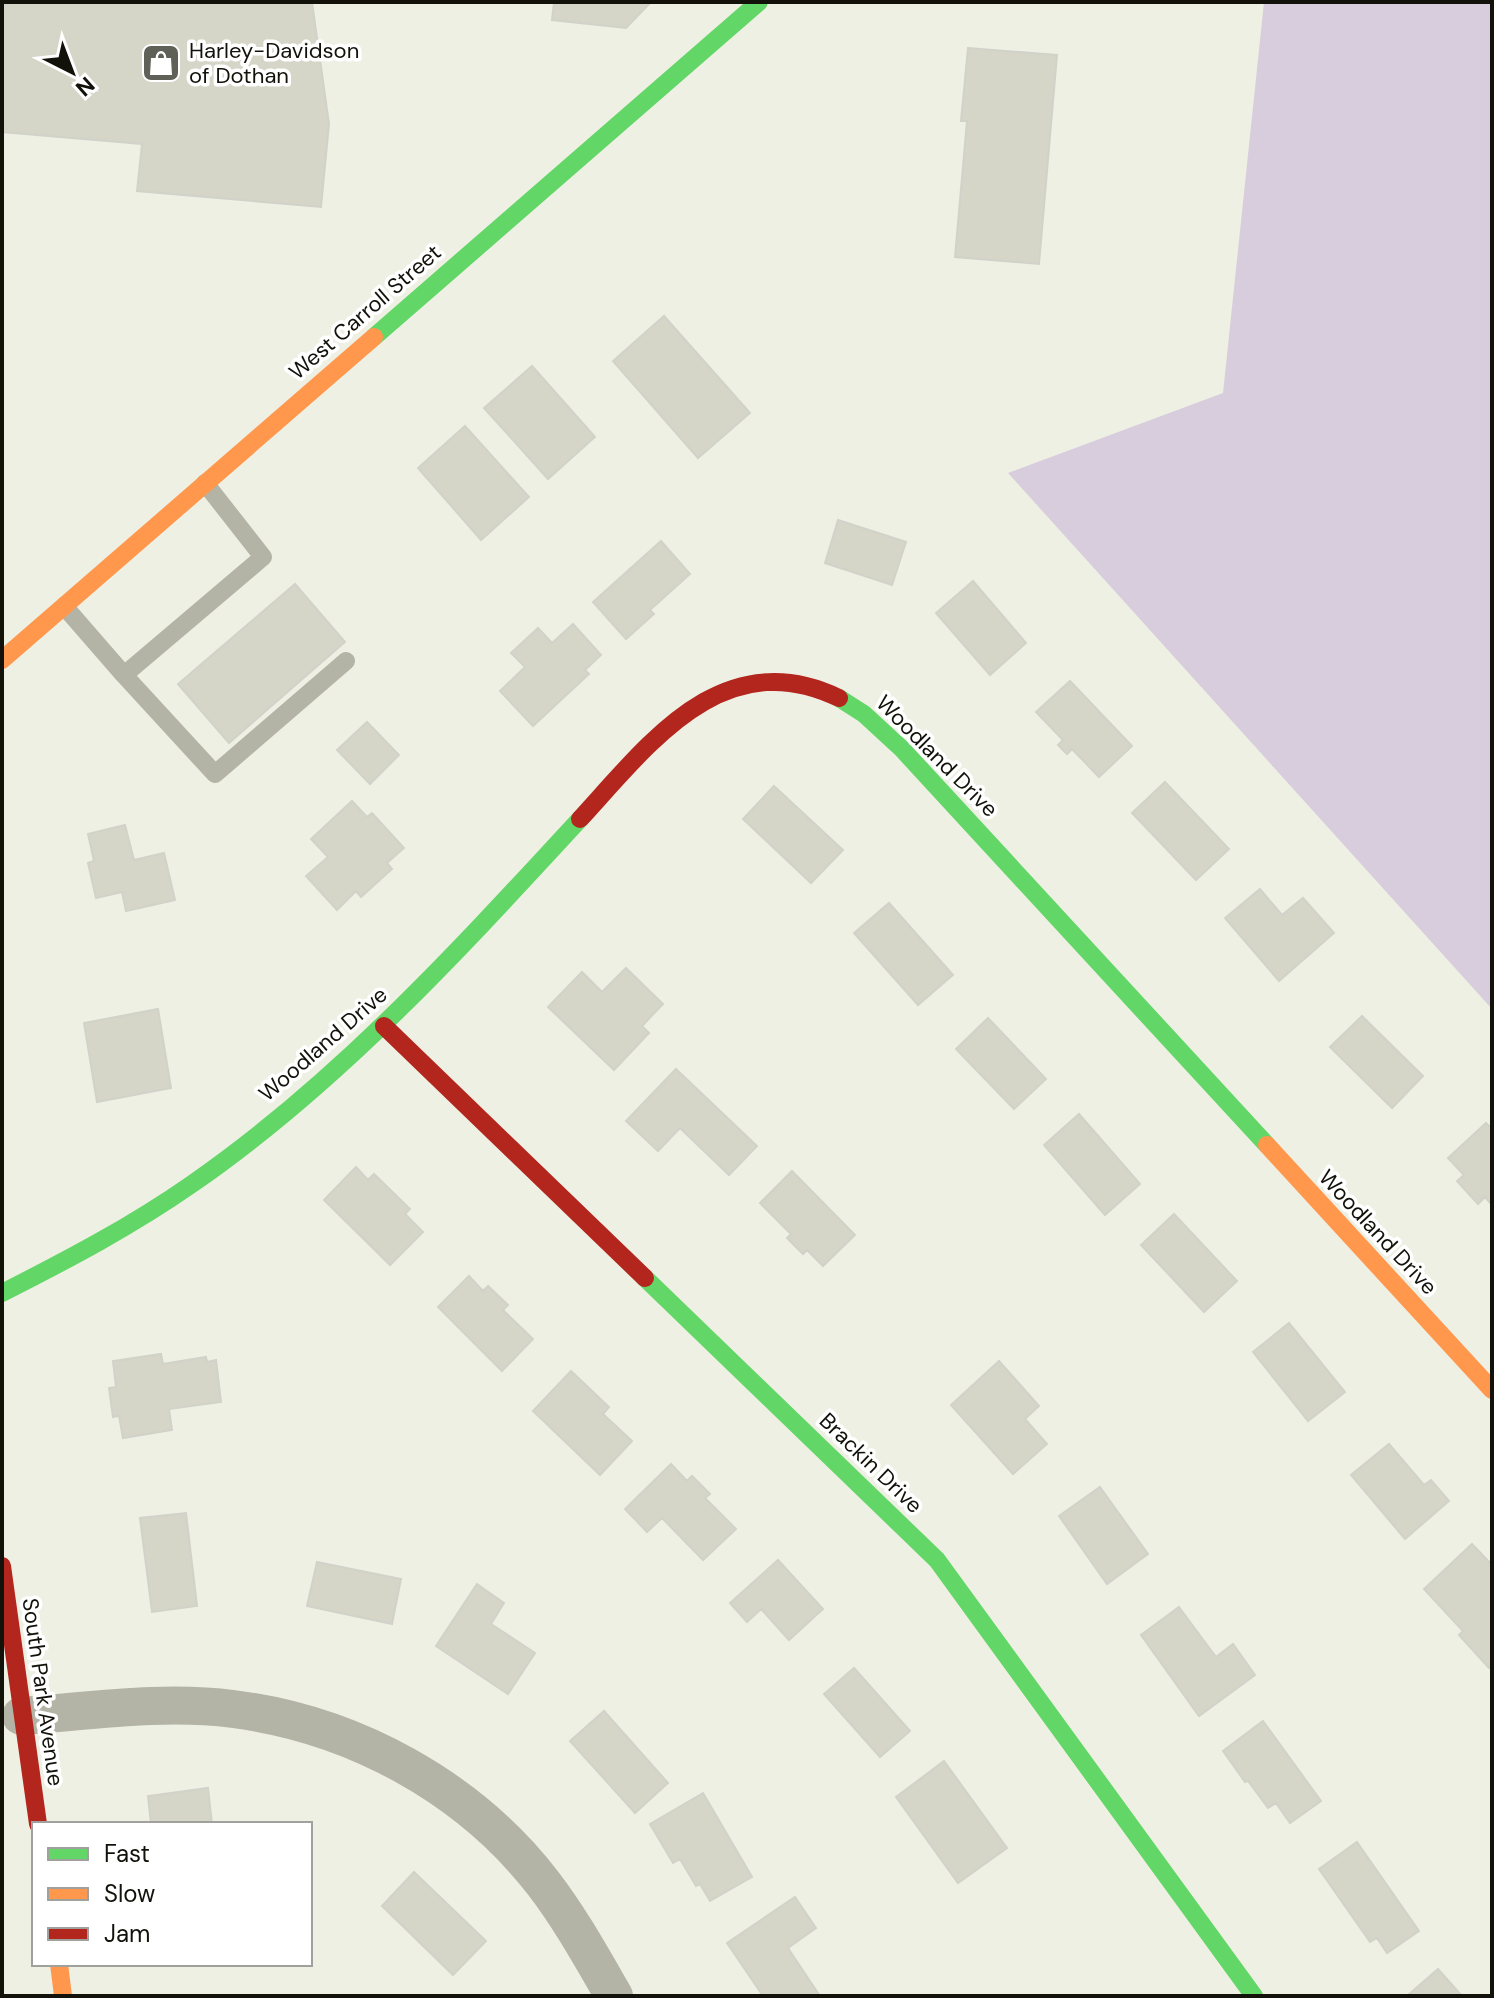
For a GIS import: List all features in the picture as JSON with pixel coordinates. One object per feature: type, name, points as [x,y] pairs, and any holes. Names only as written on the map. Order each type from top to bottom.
[{"type":"street","name":"West Carroll Street","points":[[2,660],[759,2]]},
{"type":"street","name":"Woodland Drive","points":[[2,1293],[157,1208],[217,1167],[384,1026],[688,707],[716,692],[750,683],[788,682],[819,688],[851,705],[902,749],[1492,1390]]},
{"type":"street","name":"Brackin Drive","points":[[384,1026],[937,1560],[1254,1996]]},
{"type":"street","name":"South Park Avenue","points":[[2,1566],[38,1822]]},
{"type":"street","points":[[21,1716],[157,1706],[233,1709],[298,1722],[384,1755],[448,1793],[508,1845],[542,1883],[614,1996]]},
{"type":"street","points":[[59,1966],[63,1996]]},
{"type":"lane","points":[[124,675],[263,557],[205,483]]},
{"type":"lane","points":[[64,606],[215,774],[346,661]]},
{"type":"shaded area","points":[[1264,2],[1492,2],[1492,1009],[1008,473],[1223,393]]},
{"type":"building","name":"Harley-Davidson of Dothan","points":[[2,2],[312,2],[329,124],[321,207],[137,191],[142,144],[2,132]]},
{"type":"building","points":[[554,2],[651,2],[626,28],[552,20]]},
{"type":"building","points":[[968,48],[1057,55],[1039,264],[955,257],[967,121],[961,121]]},
{"type":"building","points":[[664,316],[750,413],[698,458],[613,361]]},
{"type":"building","points":[[532,366],[595,437],[548,479],[484,408]]},
{"type":"building","points":[[465,426],[529,497],[481,540],[418,468]]},
{"type":"building","points":[[838,520],[906,542],[892,585],[825,563]]},
{"type":"building","points":[[661,541],[690,574],[650,610],[654,614],[626,639],[593,602]]},
{"type":"building","points":[[973,581],[1026,643],[990,675],[936,613]]},
{"type":"building","points":[[295,584],[345,642],[229,743],[178,684]]},
{"type":"building","points":[[573,624],[601,655],[585,670],[589,674],[533,726],[500,691],[525,667],[511,653],[538,628],[552,643]]},
{"type":"building","points":[[1070,681],[1132,746],[1099,777],[1072,749],[1067,754],[1058,745],[1063,740],[1036,712]]},
{"type":"building","points":[[367,722],[399,755],[370,784],[337,750]]},
{"type":"building","points":[[1165,782],[1229,849],[1196,880],[1132,813]]},
{"type":"building","points":[[774,786],[843,850],[811,883],[743,819]]},
{"type":"building","points":[[352,801],[367,817],[372,813],[404,848],[387,863],[392,869],[361,897],[356,891],[337,910],[306,876],[328,857],[311,839]]},
{"type":"building","points":[[125,825],[134,860],[164,853],[175,900],[126,911],[122,892],[96,898],[88,863],[94,861],[88,834]]},
{"type":"building","points":[[1260,889],[1282,915],[1303,898],[1334,933],[1279,981],[1225,918]]},
{"type":"building","points":[[889,903],[953,975],[918,1005],[854,933]]},
{"type":"building","points":[[626,968],[663,1004],[642,1026],[649,1033],[614,1070],[548,1007],[582,972],[602,992]]},
{"type":"building","points":[[158,1009],[171,1088],[97,1102],[84,1023]]},
{"type":"building","points":[[1362,1016],[1423,1076],[1392,1108],[1330,1047]]},
{"type":"building","points":[[988,1018],[1046,1079],[1014,1109],[956,1049]]},
{"type":"building","points":[[676,1069],[757,1146],[729,1175],[680,1128],[658,1151],[626,1121]]},
{"type":"building","points":[[1079,1114],[1140,1184],[1105,1215],[1044,1145]]},
{"type":"building","points":[[1486,1123],[1492,1129],[1492,1205],[1485,1197],[1478,1204],[1457,1181],[1464,1175],[1448,1158]]},
{"type":"building","points":[[356,1167],[368,1180],[374,1174],[410,1209],[405,1214],[423,1232],[390,1265],[324,1200]]},
{"type":"building","points":[[792,1171],[855,1235],[823,1266],[807,1250],[803,1254],[787,1238],[791,1234],[760,1203]]},
{"type":"building","points":[[1174,1214],[1237,1281],[1204,1312],[1141,1245]]},
{"type":"building","points":[[469,1276],[483,1291],[488,1286],[508,1305],[503,1310],[533,1339],[502,1371],[438,1307]]},
{"type":"building","points":[[1289,1323],[1345,1392],[1308,1421],[1253,1352]]},
{"type":"building","points":[[161,1354],[163,1364],[206,1357],[207,1362],[216,1360],[221,1402],[169,1409],[172,1430],[123,1438],[119,1416],[113,1417],[109,1388],[116,1387],[113,1361]]},
{"type":"building","points":[[999,1361],[1039,1406],[1025,1419],[1047,1444],[1013,1474],[951,1405]]},
{"type":"building","points":[[571,1371],[609,1407],[603,1414],[632,1441],[600,1475],[533,1411]]},
{"type":"building","points":[[1389,1444],[1424,1485],[1431,1480],[1449,1501],[1405,1539],[1351,1475]]},
{"type":"building","points":[[671,1464],[687,1481],[692,1476],[710,1494],[705,1498],[736,1529],[703,1560],[662,1518],[647,1532],[625,1509]]},
{"type":"building","points":[[1100,1487],[1148,1554],[1107,1584],[1059,1516]]},
{"type":"building","points":[[186,1513],[197,1606],[152,1612],[140,1518]]},
{"type":"building","points":[[1472,1544],[1492,1565],[1492,1665],[1489,1668],[1459,1635],[1463,1631],[1424,1589]]},
{"type":"building","points":[[778,1560],[823,1609],[789,1640],[761,1609],[747,1622],[730,1603]]},
{"type":"building","points":[[317,1562],[401,1579],[392,1624],[307,1606]]},
{"type":"building","points":[[477,1584],[504,1603],[491,1624],[535,1653],[508,1694],[436,1646]]},
{"type":"building","points":[[1179,1607],[1216,1657],[1233,1644],[1255,1675],[1199,1716],[1141,1635]]},
{"type":"building","points":[[854,1668],[910,1731],[880,1757],[824,1694]]},
{"type":"building","points":[[604,1711],[668,1783],[635,1813],[570,1741]]},
{"type":"building","points":[[1263,1721],[1321,1801],[1290,1823],[1276,1803],[1268,1808],[1223,1751]]},
{"type":"building","points":[[944,1761],[1007,1848],[958,1883],[896,1797]]},
{"type":"building","points":[[208,1788],[212,1822],[151,1822],[148,1796]]},
{"type":"building","points":[[703,1793],[752,1877],[710,1901],[700,1884],[696,1886],[680,1859],[673,1863],[650,1824]]},
{"type":"building","points":[[1357,1842],[1419,1931],[1387,1953],[1377,1938],[1370,1942],[1319,1869]]},
{"type":"building","points":[[414,1872],[486,1941],[453,1975],[382,1906]]},
{"type":"building","points":[[795,1897],[816,1928],[788,1948],[820,1996],[763,1996],[727,1943]]},
{"type":"building","points":[[1438,1969],[1462,1996],[1407,1996]]},
{"type":"traffic: fast","points":[[374,337],[759,2]]},
{"type":"traffic: fast","points":[[839,698],[864,714],[902,749],[1267,1145]]},
{"type":"traffic: fast","points":[[2,1293],[146,1214],[246,1145],[297,1103],[396,1012],[580,819]]},
{"type":"traffic: fast","points":[[645,1278],[937,1560],[1254,1996]]},
{"type":"traffic: slow","points":[[2,660],[374,337]]},
{"type":"traffic: slow","points":[[1267,1145],[1492,1390]]},
{"type":"traffic: slow","points":[[59,1966],[63,1996]]},
{"type":"traffic: jam","points":[[580,819],[662,733],[692,709],[724,692],[759,683],[797,684],[839,698]]},
{"type":"traffic: jam","points":[[384,1026],[645,1278]]},
{"type":"traffic: jam","points":[[2,1566],[38,1822]]},
{"type":"place","name":"Harley-Davidson of Dothan","points":[[161,63]]}]
